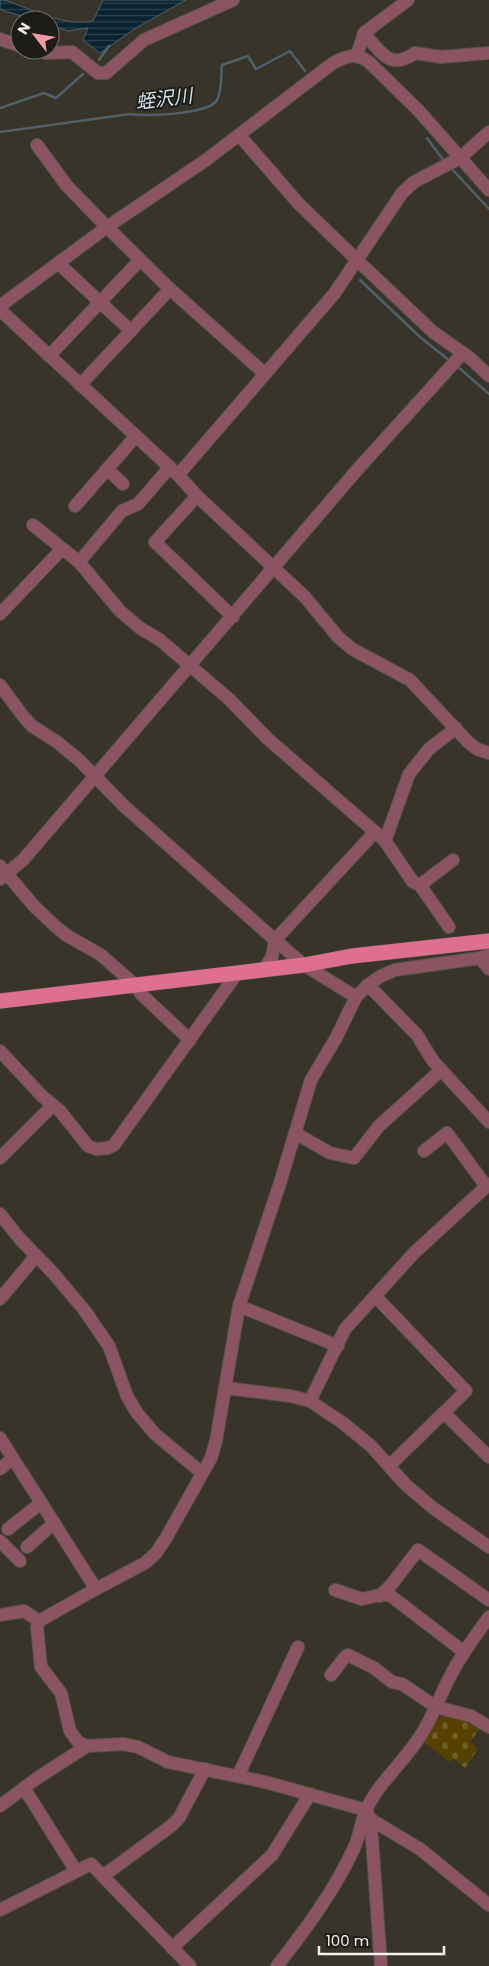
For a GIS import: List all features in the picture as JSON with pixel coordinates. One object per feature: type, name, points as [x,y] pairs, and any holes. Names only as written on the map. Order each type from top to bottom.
[{"type":"main road","points":[[0,1001],[304,965],[352,956],[489,941]]},
{"type":"street","points":[[60,52],[72,52],[98,72],[106,73],[144,40],[233,0]]},
{"type":"street","points":[[357,55],[364,33],[408,0]]},
{"type":"street","points":[[364,33],[387,58],[396,62],[404,60],[415,53],[441,57],[489,53]]},
{"type":"street","points":[[0,306],[107,227],[206,160],[333,63],[345,57],[357,55],[364,57],[418,110],[452,163],[489,190]]},
{"type":"street","points":[[79,562],[122,511],[138,504],[174,471],[265,374],[334,294],[402,193],[414,182],[452,163],[489,132]]},
{"type":"street","points":[[239,135],[299,204],[357,260],[433,332],[489,376]]},
{"type":"street","points":[[37,146],[67,186],[107,227],[170,289],[265,374]]},
{"type":"street","points":[[49,356],[140,260]]},
{"type":"street","points":[[58,263],[131,331]]},
{"type":"street","points":[[80,385],[170,289]]},
{"type":"street","points":[[0,310],[174,471],[197,496],[275,568],[305,598],[338,637],[352,648],[410,680],[478,749],[489,753]]},
{"type":"street","points":[[190,1040],[141,994],[134,984],[101,955],[66,935],[54,925],[2,873],[23,860],[357,470],[462,355]]},
{"type":"street","points":[[75,506],[136,436]]},
{"type":"street","points":[[107,469],[123,484]]},
{"type":"street","points":[[197,496],[155,542],[233,617]]},
{"type":"street","points":[[34,525],[79,562],[120,611],[140,628],[160,640],[244,713],[268,740],[287,757],[375,832],[413,882],[420,885],[449,927]]},
{"type":"street","points":[[0,614],[62,549]]},
{"type":"street","points":[[0,685],[32,726],[57,742],[95,775],[124,806],[275,940],[304,965],[356,997]]},
{"type":"street","points":[[384,842],[409,774],[430,750],[456,728]]},
{"type":"street","points":[[264,969],[272,957],[275,940],[375,832]]},
{"type":"street","points":[[420,885],[453,860]]},
{"type":"street","points":[[87,1746],[73,1738],[61,1693],[41,1667],[37,1627],[39,1621],[96,1588],[144,1564],[156,1553],[211,1458],[216,1441],[239,1306],[280,1183],[311,1080],[336,1038],[356,997],[381,976],[395,970],[484,956],[489,969]]},
{"type":"street","points":[[0,1051],[42,1096],[60,1111],[88,1146],[96,1149],[108,1148],[114,1145],[238,972]]},
{"type":"street","points":[[368,985],[417,1035],[433,1061],[489,1122]]},
{"type":"street","points":[[295,1133],[330,1153],[354,1158],[378,1126],[441,1070]]},
{"type":"street","points":[[0,1158],[53,1106]]},
{"type":"street","points":[[310,1401],[345,1329],[414,1254],[488,1185],[447,1133],[424,1151]]},
{"type":"street","points":[[0,1214],[85,1311],[109,1346],[127,1396],[137,1413],[154,1434],[202,1473]]},
{"type":"street","points":[[0,1299],[36,1256]]},
{"type":"street","points":[[375,1296],[466,1391],[389,1466]]},
{"type":"street","points":[[239,1306],[338,1346]]},
{"type":"street","points":[[225,1388],[291,1396],[310,1401],[371,1446],[405,1484],[433,1508],[489,1547]]},
{"type":"street","points":[[444,1412],[489,1456]]},
{"type":"street","points":[[0,1438],[96,1588]]},
{"type":"street","points":[[0,1469],[13,1458]]},
{"type":"street","points":[[8,1529],[41,1502]]},
{"type":"street","points":[[27,1547],[54,1523]]},
{"type":"street","points":[[0,1541],[20,1561]]},
{"type":"street","points":[[380,1596],[392,1584],[418,1550],[489,1600]]},
{"type":"street","points":[[335,1590],[362,1599],[384,1594],[391,1596],[464,1652]]},
{"type":"street","points":[[0,1615],[24,1611],[39,1621]]},
{"type":"street","points":[[277,1966],[330,1890],[353,1849],[384,1781],[413,1748],[430,1722],[440,1696],[464,1652],[489,1617]]},
{"type":"street","points":[[238,1776],[298,1647]]},
{"type":"street","points":[[331,1676],[348,1655],[374,1668],[392,1682],[402,1684],[436,1707],[471,1716],[489,1727]]},
{"type":"street","points":[[0,1806],[87,1746],[123,1744],[138,1747],[168,1762],[238,1776],[310,1794],[368,1815],[420,1849],[489,1905]]},
{"type":"street","points":[[103,1876],[171,1826],[179,1818],[204,1769]]},
{"type":"street","points":[[24,1788],[76,1871]]},
{"type":"street","points":[[172,1948],[272,1855],[310,1794]]},
{"type":"street","points":[[368,1815],[381,1966]]},
{"type":"street","points":[[0,1910],[91,1864],[190,1966]]},
{"type":"green space","points":[[443,1713],[472,1721],[481,1727],[470,1742],[478,1749],[465,1768],[453,1758],[450,1762],[424,1742]]},
{"type":"water","points":[[0,0],[9,1],[32,10],[10,10],[10,12],[0,9]]},
{"type":"water","points":[[103,0],[186,0],[136,28],[100,53],[83,40],[88,28],[68,31],[60,28],[60,20],[75,22],[93,21]]},
{"type":"waterway","points":[[99,60],[109,46]]},
{"type":"waterway","name":"蛭沢川","points":[[0,132],[130,114],[149,115],[190,112],[202,109],[211,105],[219,96],[222,65],[248,56],[256,69],[290,51],[305,71]]},
{"type":"waterway","points":[[0,108],[44,93],[56,98],[83,74]]},
{"type":"waterway","name":"蛭沢川","points":[[427,138],[444,161]]},
{"type":"waterway","name":"蛭沢川","points":[[451,168],[489,209]]},
{"type":"waterway","points":[[360,280],[420,337],[450,361]]},
{"type":"waterway","points":[[457,366],[489,394]]}]
